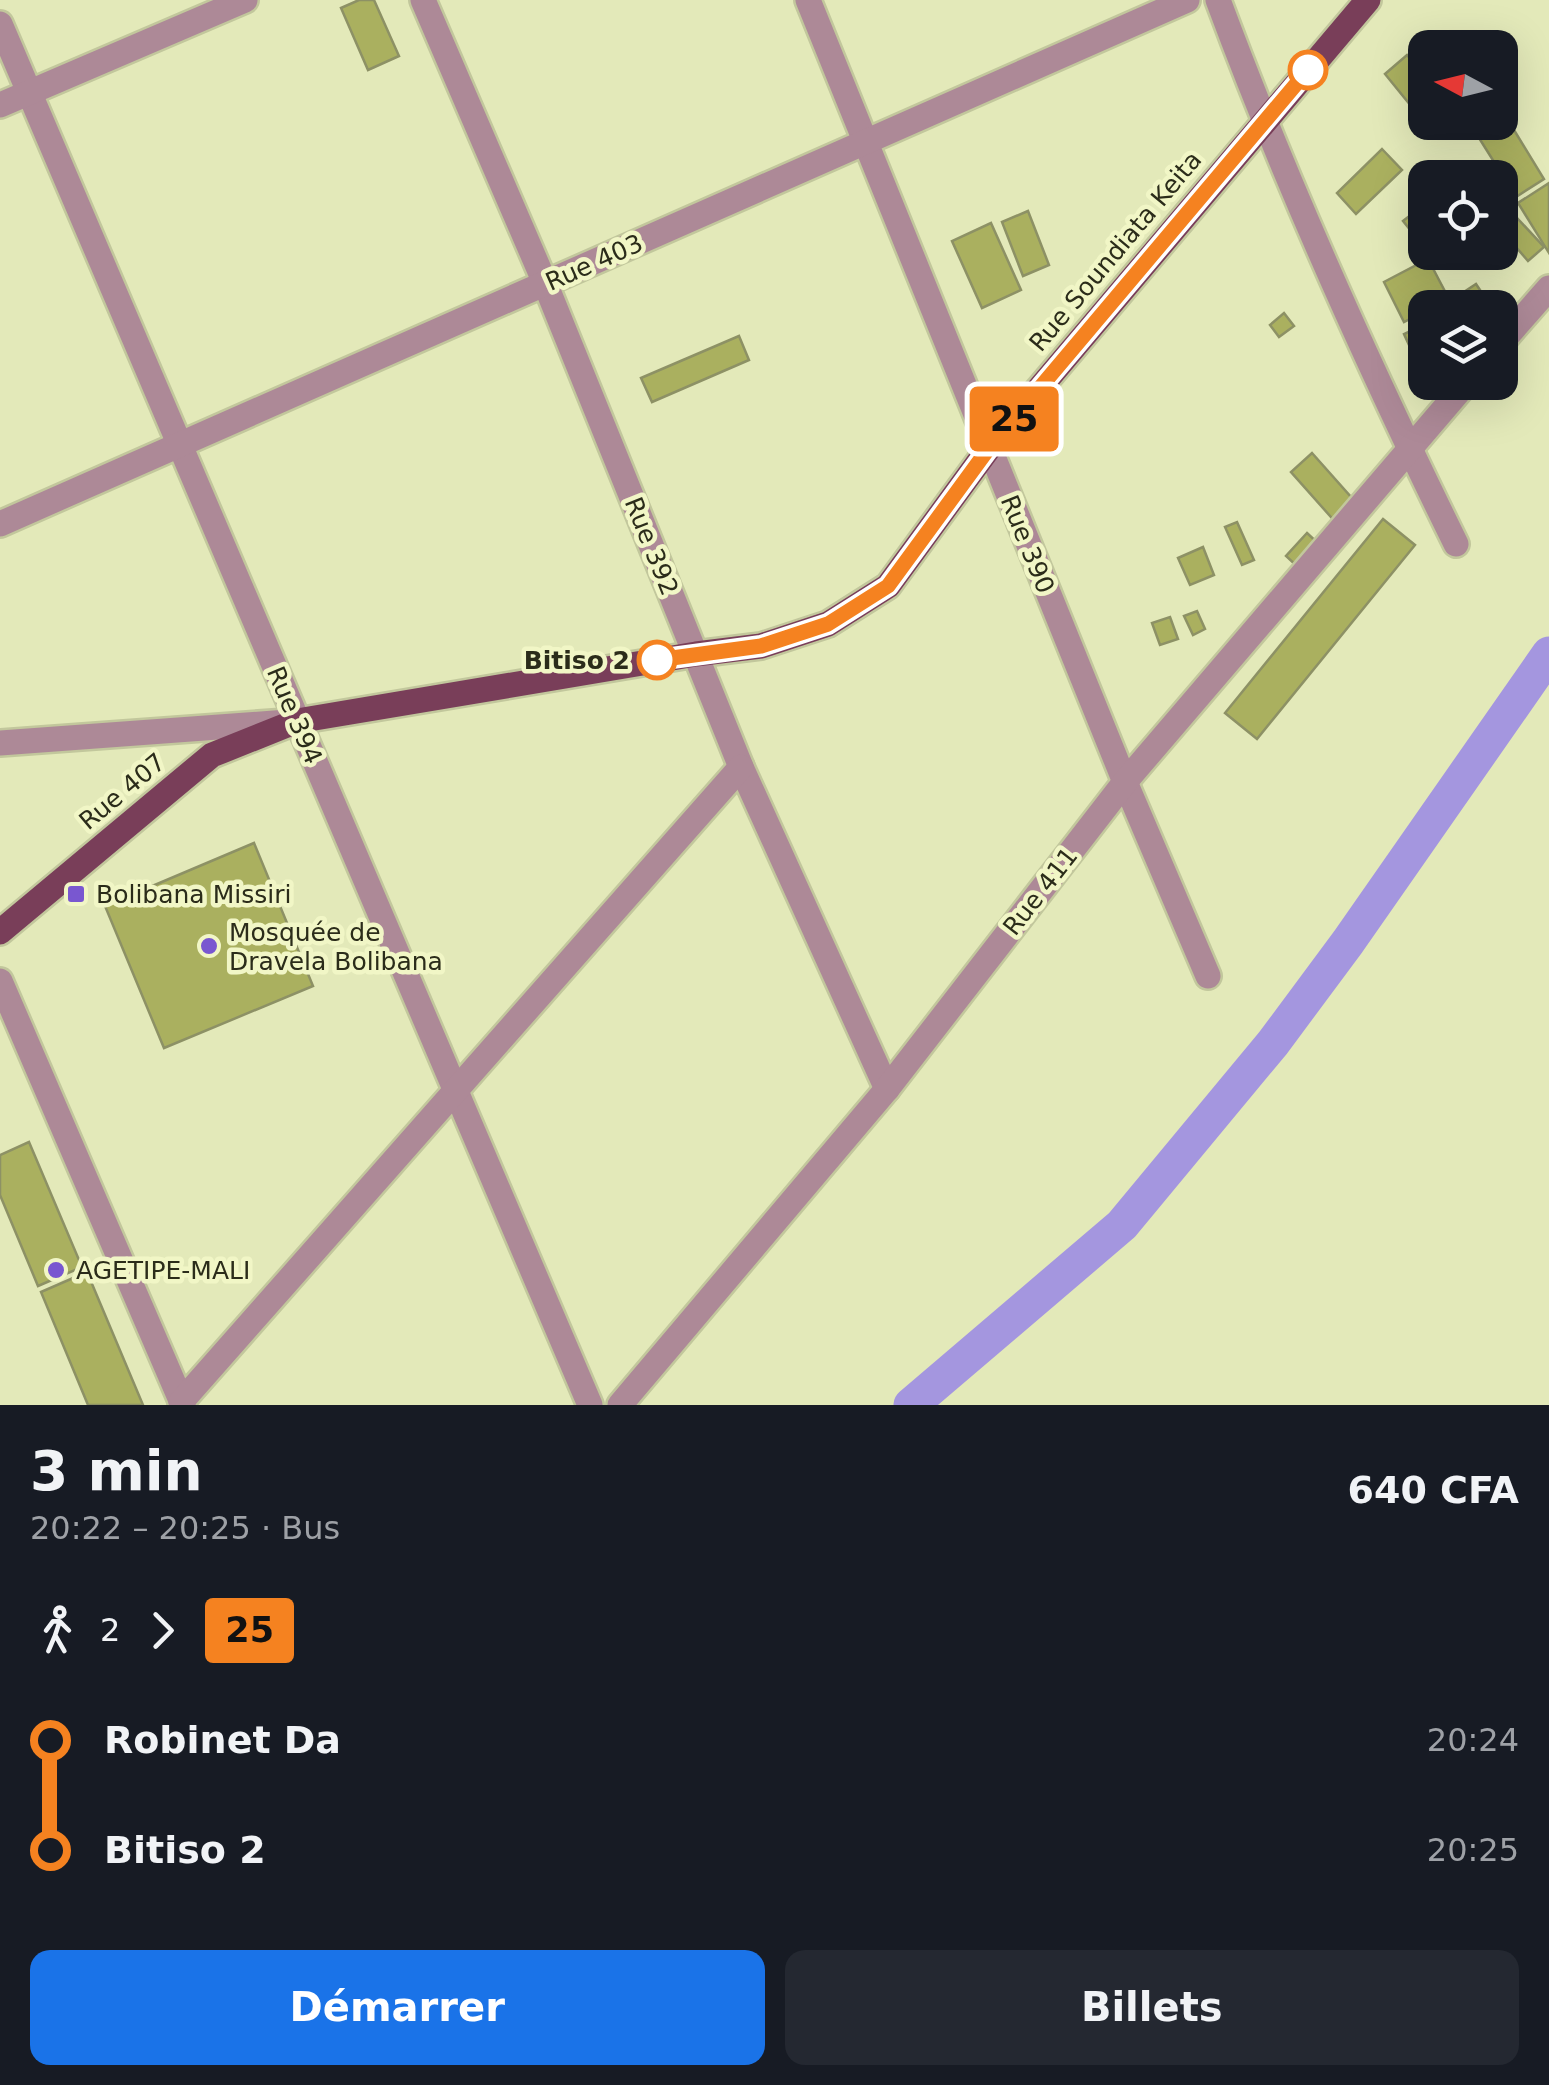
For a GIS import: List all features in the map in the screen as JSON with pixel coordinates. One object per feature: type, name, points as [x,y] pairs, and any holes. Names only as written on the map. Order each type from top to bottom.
[{"type":"main road","name":"Rue Soundiata Keita","points":[[297,721],[761,646],[828,624],[888,586],[989,448],[1368,0]]},
{"type":"main road","name":"Rue 407","points":[[0,932],[212,754],[297,721]]},
{"type":"street","points":[[0,105],[245,0]]},
{"type":"street","name":"Rue 392","points":[[423,0],[545,283],[741,767],[887,1089]]},
{"type":"street","name":"Rue 390","points":[[808,0],[1125,782],[1208,976]]},
{"type":"street","name":"Rue 403","points":[[0,524],[1188,0]]},
{"type":"street","points":[[1218,0],[1263,122],[1456,544]]},
{"type":"street","name":"Rue 394","points":[[0,24],[590,1405]]},
{"type":"street","points":[[1518,323],[1549,288]]},
{"type":"street","name":"Rue 411","points":[[620,1405],[887,1089],[1125,782],[1450,400]]},
{"type":"street","points":[[0,743],[297,721]]},
{"type":"street","points":[[0,980],[182,1403],[741,767]]},
{"type":"building","points":[[359,0],[374,0],[399,56],[368,70],[341,8]]},
{"type":"building","points":[[1407,55],[1408,102],[1385,74]]},
{"type":"building","points":[[1518,136],[1544,179],[1518,196],[1518,160],[1493,160],[1480,140],[1518,140]]},
{"type":"building","points":[[1382,149],[1402,170],[1356,214],[1337,193]]},
{"type":"building","points":[[1549,183],[1549,253],[1518,203]]},
{"type":"building","points":[[1028,211],[1049,265],[1023,276],[1002,222]]},
{"type":"building","points":[[1518,219],[1544,247],[1528,261],[1518,249]]},
{"type":"building","points":[[991,223],[1021,290],[982,308],[952,241]]},
{"type":"building","points":[[1408,269],[1434,270],[1444,290],[1408,290],[1408,320],[1404,322],[1384,282]]},
{"type":"building","points":[[1284,313],[1294,326],[1279,337],[1270,325]]},
{"type":"building","points":[[739,336],[749,360],[652,402],[641,378]]},
{"type":"building","points":[[1312,453],[1359,506],[1338,525],[1291,472]]},
{"type":"building","points":[[1383,519],[1415,545],[1257,739],[1225,713]]},
{"type":"building","points":[[1237,522],[1254,560],[1242,565],[1225,527]]},
{"type":"building","points":[[1307,533],[1321,546],[1300,569],[1286,556]]},
{"type":"building","points":[[1203,547],[1214,575],[1190,585],[1178,558]]},
{"type":"building","points":[[1197,611],[1205,629],[1193,635],[1184,616]]},
{"type":"building","points":[[1170,617],[1178,639],[1160,645],[1152,623]]},
{"type":"building","name":"Mosquée de Dravela Bolibana","points":[[254,843],[313,986],[164,1048],[105,906]]},
{"type":"building","points":[[29,1142],[82,1267],[38,1286],[0,1195],[0,1155]]},
{"type":"building","points":[[87,1272],[143,1405],[88,1405],[41,1292]]},
{"type":"waterway","points":[[911,1405],[1122,1225],[1273,1043],[1549,654]]},
{"type":"bus line","name":"25","points":[[657,660],[761,646],[828,624],[888,586],[989,448],[1308,70]]},
{"type":"place","name":"Bitiso 2","points":[[657,660]]},
{"type":"place","name":"Bolibana Missiri","points":[[76,894]]},
{"type":"place","name":"Mosquée de Dravela Bolibana","points":[[209,946]]},
{"type":"place","name":"AGETIPE-MALI","points":[[56,1270]]}]
